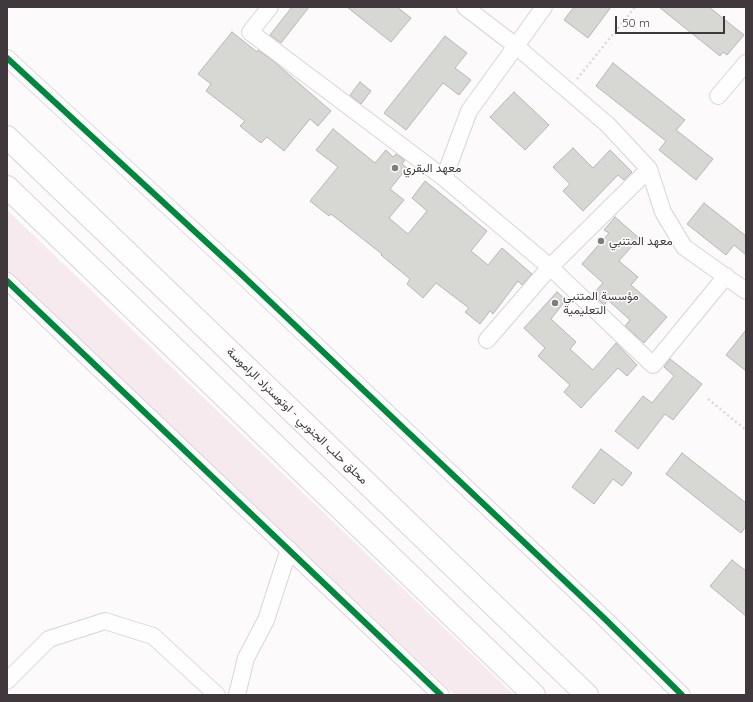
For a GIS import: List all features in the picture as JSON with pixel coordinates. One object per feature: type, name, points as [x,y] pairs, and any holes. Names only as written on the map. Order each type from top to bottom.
[{"type":"highway","name":"محلق حلب الجنوبي - اوتوستراد الراموسة","points":[[7,137],[587,695]]},
{"type":"highway","points":[[7,187],[534,695]]},
{"type":"street","points":[[270,7],[250,32],[444,178],[550,267],[653,365],[726,276]]},
{"type":"street","points":[[465,7],[516,46],[608,125],[649,169],[663,212],[684,247],[746,291]]},
{"type":"street","points":[[444,178],[469,111],[544,7]]},
{"type":"street","points":[[7,58],[242,275],[605,619],[682,695]]},
{"type":"street","points":[[718,96],[746,63]]},
{"type":"street","points":[[487,340],[550,267],[649,169]]},
{"type":"street","points":[[7,281],[441,695]]},
{"type":"street","points":[[237,695],[246,658],[266,620],[289,549]]},
{"type":"street","points":[[7,681],[49,639],[105,621],[153,636],[216,695]]},
{"type":"path","points":[[568,91],[635,7]]},
{"type":"path","points":[[708,399],[746,430]]},
{"type":"shaded area","points":[[7,210],[514,695],[455,695],[7,271]]},
{"type":"building","points":[[292,7],[309,7],[281,43],[270,35]]},
{"type":"building","points":[[347,7],[397,7],[411,18],[391,42]]},
{"type":"building","points":[[574,7],[611,7],[588,38],[564,20]]},
{"type":"building","points":[[659,7],[709,7],[744,35],[727,55],[723,52],[720,56]]},
{"type":"building","points":[[232,32],[257,52],[258,50],[272,60],[331,111],[318,126],[310,119],[284,151],[267,137],[261,143],[240,126],[245,121],[206,91],[211,84],[198,74]]},
{"type":"building","points":[[445,36],[467,53],[455,68],[471,80],[459,95],[443,83],[406,130],[384,113]]},
{"type":"building","points":[[613,63],[685,120],[676,130],[713,159],[696,180],[659,150],[666,141],[596,86]]},
{"type":"building","points":[[360,82],[371,91],[361,104],[350,95]]},
{"type":"building","points":[[514,92],[549,125],[525,150],[490,117]]},
{"type":"building","points":[[333,129],[375,163],[386,150],[393,157],[396,154],[405,160],[402,164],[407,168],[390,189],[404,200],[389,218],[408,234],[427,211],[412,198],[425,181],[487,231],[471,251],[488,265],[502,248],[532,274],[522,285],[518,281],[493,314],[490,311],[480,324],[465,312],[469,308],[436,283],[423,298],[407,284],[410,279],[381,255],[382,254],[331,214],[329,216],[310,201],[338,167],[316,150]]},
{"type":"building","points":[[573,148],[593,168],[610,150],[632,172],[624,180],[618,175],[583,211],[563,191],[570,184],[553,167]]},
{"type":"building","points":[[704,203],[746,236],[746,255],[734,245],[726,255],[687,224]]},
{"type":"building","points":[[615,217],[639,238],[619,261],[638,277],[631,285],[667,317],[644,343],[625,326],[630,320],[608,300],[604,305],[593,294],[603,283],[582,264],[609,233],[604,230]]},
{"type":"building","points":[[557,292],[566,300],[551,319],[576,342],[570,349],[593,370],[616,343],[637,365],[627,376],[618,368],[581,408],[564,392],[570,385],[538,356],[545,348],[524,328]]},
{"type":"building","points":[[746,330],[746,371],[726,355]]},
{"type":"building","points":[[670,359],[702,384],[673,420],[665,414],[638,449],[615,431],[643,396],[652,403],[674,376],[664,367]]},
{"type":"building","points":[[601,449],[632,473],[622,486],[613,479],[594,504],[572,487]]},
{"type":"building","points":[[682,453],[746,503],[746,526],[741,533],[666,474]]},
{"type":"building","points":[[732,560],[746,571],[746,616],[710,586]]},
{"type":"cycle path","points":[[7,58],[242,275],[605,619],[682,695]]},
{"type":"cycle path","points":[[7,281],[441,695]]},
{"type":"place","name":"معهد البقري","points":[[395,168]]},
{"type":"place","name":"معهد المتنبي","points":[[601,241]]},
{"type":"place","name":"مؤسسة المتنبي التعليمية","points":[[555,303]]}]
